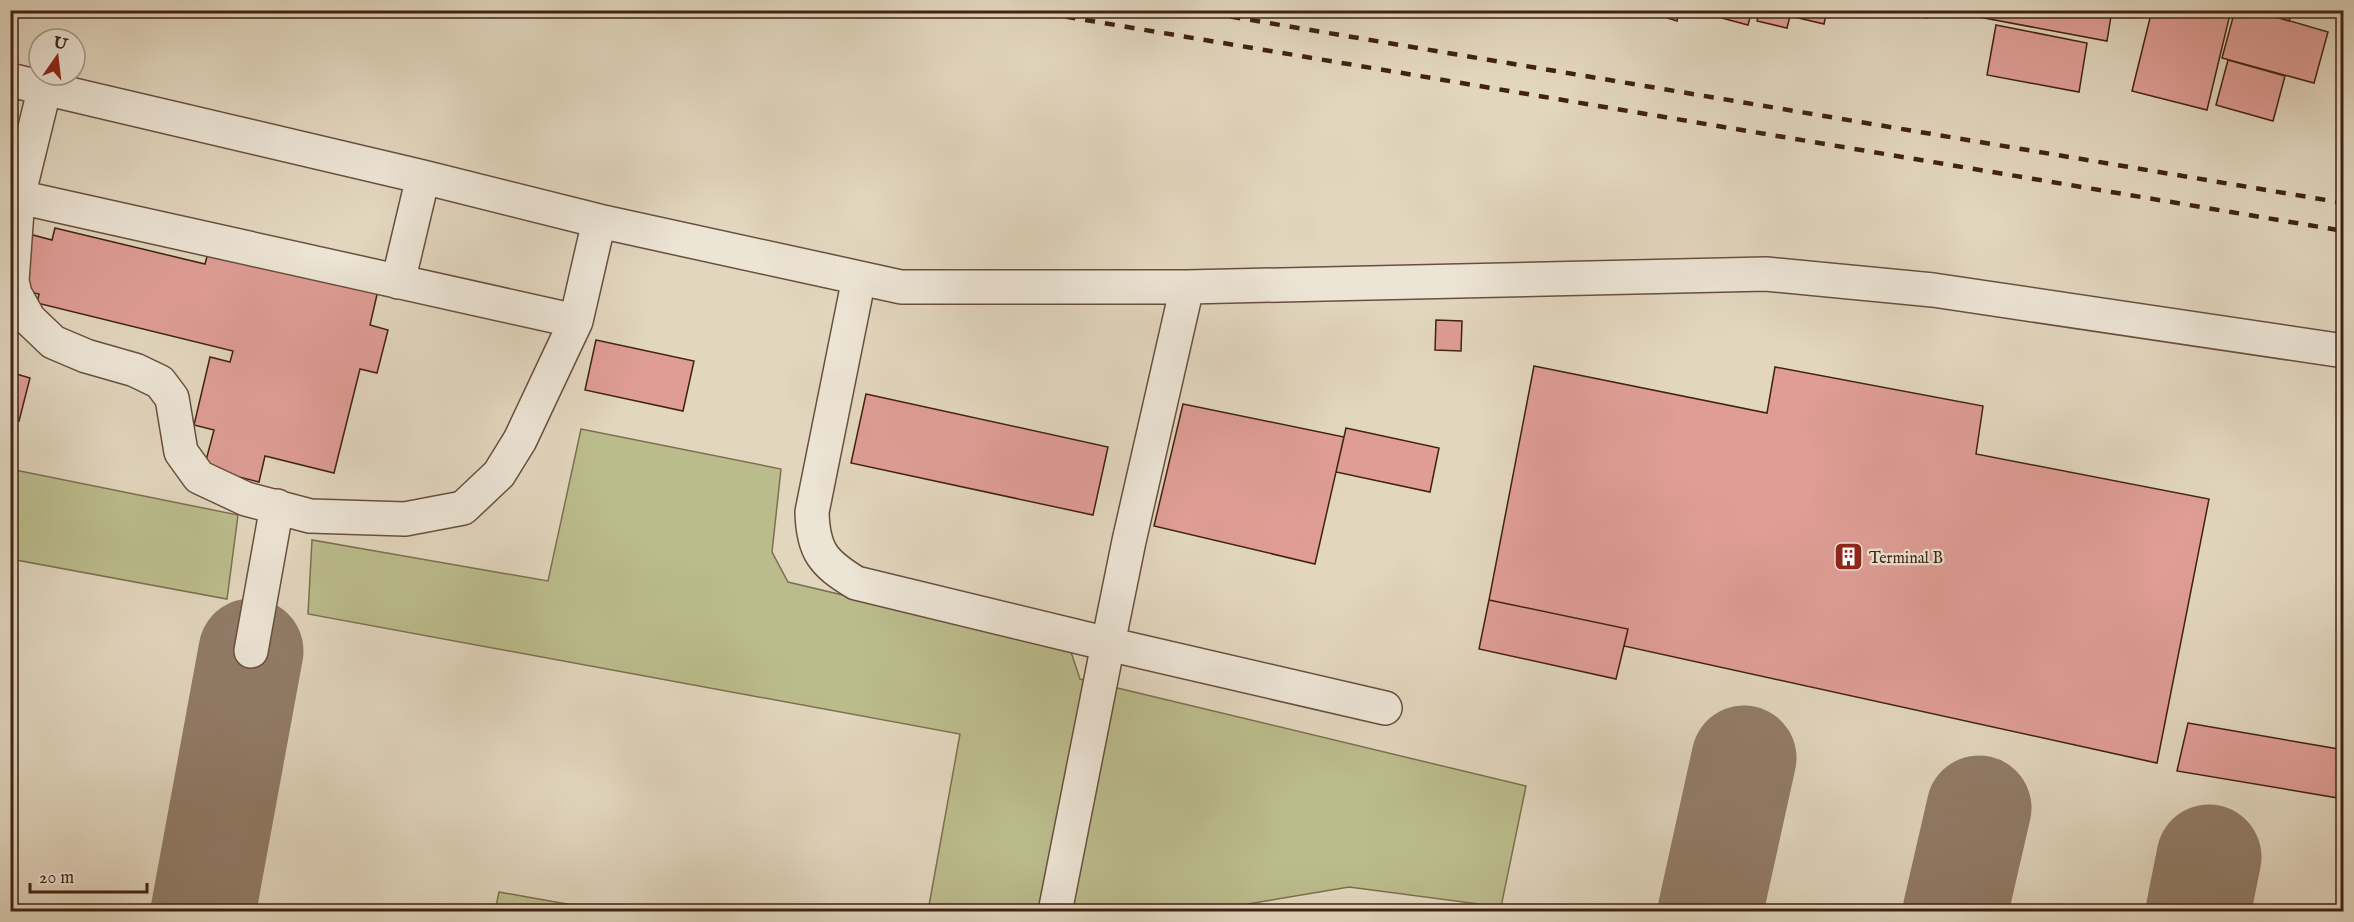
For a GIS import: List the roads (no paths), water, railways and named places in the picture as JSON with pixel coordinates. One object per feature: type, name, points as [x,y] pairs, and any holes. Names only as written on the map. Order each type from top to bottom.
[{"type":"street","points":[[10,80],[27,83]]},
{"type":"street","points":[[599,222],[576,321],[520,440],[499,474],[464,508],[405,519],[310,516],[246,499],[199,477],[181,452],[172,398],[160,382],[135,370],[86,356],[53,342],[29,319],[15,294],[12,281],[14,196],[45,87],[423,177],[599,222],[902,287],[1187,287],[1766,274],[1848,280],[1933,290],[2343,351]]},
{"type":"street","points":[[398,282],[423,177]]},
{"type":"street","points":[[14,196],[576,321]]},
{"type":"street","points":[[859,278],[812,512],[813,536],[822,556],[838,572],[856,583],[1385,708]]},
{"type":"street","points":[[1055,912],[1132,530],[1187,287]]},
{"type":"street","points":[[250,651],[277,507]]},
{"type":"railway","points":[[1026,10],[2344,231]]},
{"type":"railway","points":[[1191,10],[2344,203]]},
{"type":"place","name":"Terminal B","points":[[1848,557]]}]
